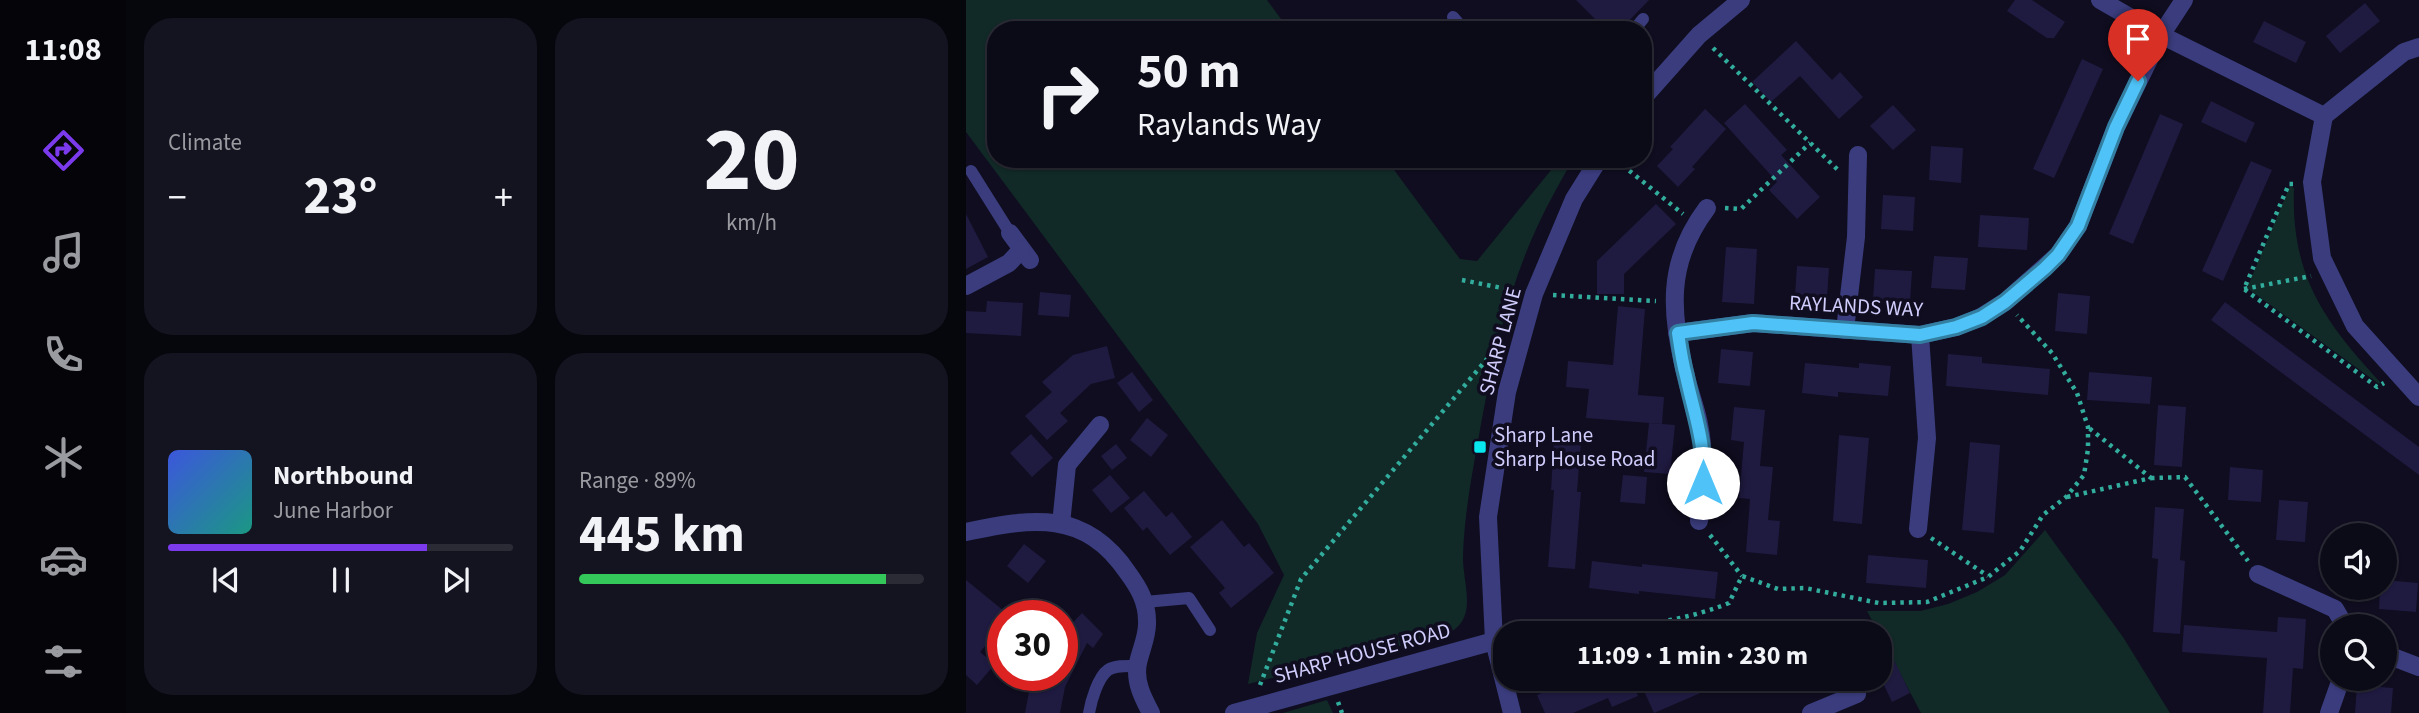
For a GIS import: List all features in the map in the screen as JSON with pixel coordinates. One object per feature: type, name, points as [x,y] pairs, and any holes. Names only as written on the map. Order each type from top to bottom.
[{"type":"street","points":[[1652,88],[1699,35],[1741,0]]},
{"type":"street","points":[[2100,0],[2161,35],[2324,116]]},
{"type":"street","name":"RAYLANDS WAY","points":[[1678,333],[1753,323],[1920,335],[1956,327],[1982,317],[2005,302],[2058,255],[2078,226],[2116,127],[2161,35],[2184,0]]},
{"type":"street","points":[[2419,47],[2404,52],[2324,116],[2312,182],[2322,258],[2356,326],[2419,397]]},
{"type":"street","points":[[1845,330],[1856,237],[1858,155]]},
{"type":"street","name":"SHARP LANE","points":[[1493,621],[1488,517],[1507,393],[1534,294],[1574,199],[1593,168]]},
{"type":"street","points":[[1699,521],[1704,464],[1699,424],[1686,378],[1673,302],[1677,265],[1695,224],[1707,208]]},
{"type":"street","points":[[966,286],[1026,255],[1010,233]]},
{"type":"street","points":[[1918,529],[1927,438],[1920,335]]},
{"type":"street","points":[[1061,524],[1067,465],[1100,425]]},
{"type":"street","points":[[966,532],[1028,522],[1061,524],[1086,531],[1103,544],[1124,566],[1145,602],[1148,624],[1137,666],[1138,687],[1151,713]]},
{"type":"street","points":[[2258,574],[2335,609],[2338,614]]},
{"type":"street","name":"SHARP HOUSE ROAD","points":[[1244,711],[1493,641]]},
{"type":"street","points":[[2397,659],[2419,667]]},
{"type":"street","name":"SHARP LANE","points":[[1506,691],[1511,713]]},
{"type":"street","points":[[2329,713],[2337,691]]},
{"type":"street","points":[[1813,713],[1857,694]]},
{"type":"lane","points":[[1453,17],[1456,21]]},
{"type":"lane","points":[[971,171],[1010,233]]},
{"type":"lane","points":[[1145,602],[1189,598],[1210,630]]},
{"type":"lane","points":[[1089,713],[1099,684],[1108,670],[1137,666]]},
{"type":"path","points":[[1699,35],[1856,188]]},
{"type":"path","points":[[1707,208],[1741,209],[1810,143]]},
{"type":"path","points":[[1627,168],[1695,224]]},
{"type":"path","points":[[2244,289],[2289,184],[2312,182]]},
{"type":"path","points":[[2244,289],[2329,272]]},
{"type":"path","points":[[1462,280],[1534,294],[1673,302]]},
{"type":"path","points":[[2244,289],[2377,387],[2399,374]]},
{"type":"path","points":[[1699,521],[1742,576],[1779,589],[1805,587],[1879,603],[1927,602],[1988,577],[2020,551],[2043,515],[2066,497],[2084,475],[2088,449],[2088,427],[2077,393],[2052,353],[2005,302]]},
{"type":"path","points":[[1264,678],[1301,579],[1506,337]]},
{"type":"path","points":[[2088,427],[2151,478]]},
{"type":"path","points":[[2066,497],[2151,478],[2185,477],[2258,574]]},
{"type":"path","points":[[1918,529],[1988,577]]},
{"type":"path","points":[[1667,621],[1703,614],[1729,603],[1742,576]]},
{"type":"green space","points":[[966,0],[1267,0],[1282,21],[987,21],[987,160],[966,132]]},
{"type":"green space","points":[[993,168],[1393,168],[1460,259],[1477,261],[1553,168],[1568,168],[1527,251],[1508,304],[1494,359],[1468,499],[1463,557],[1467,601],[1463,620],[1457,628],[1447,634],[1248,684],[1257,633],[1284,575],[1258,524]]},
{"type":"green space","points":[[2290,186],[2294,188],[2294,219],[2298,246],[2315,294],[2342,338],[2379,384],[2247,288]]},
{"type":"green space","points":[[2045,530],[2123,637],[2170,713],[1921,713],[1892,658],[1892,621],[1872,621],[1867,611],[1920,611],[1948,604],[1977,592],[2005,575]]},
{"type":"green space","points":[[1327,700],[1333,713],[1283,713]]},
{"type":"building","points":[[1576,0],[1649,0],[1629,21],[1597,21]]},
{"type":"building","points":[[2015,0],[2032,0],[2065,22],[2054,38],[2047,38],[2007,11]]},
{"type":"building","points":[[2365,3],[2380,21],[2340,53],[2326,36]]},
{"type":"building","points":[[2264,21],[2306,42],[2296,63],[2253,42]]},
{"type":"building","points":[[1796,41],[1832,80],[1840,72],[1863,97],[1839,119],[1800,76],[1771,102],[1752,82]]},
{"type":"building","points":[[2082,59],[2103,69],[2054,178],[2033,169]]},
{"type":"building","points":[[2211,101],[2255,123],[2246,143],[2201,122]]},
{"type":"building","points":[[1745,104],[1787,150],[1781,155],[1820,197],[1797,219],[1769,190],[1777,182],[1724,123]]},
{"type":"building","points":[[1893,105],[1916,130],[1893,150],[1870,126]]},
{"type":"building","points":[[1705,109],[1726,129],[1678,187],[1657,166],[1673,149],[1670,147]]},
{"type":"building","points":[[2160,114],[2183,124],[2133,244],[2109,234]]},
{"type":"building","points":[[1931,146],[1963,148],[1961,183],[1929,180]]},
{"type":"building","points":[[2251,161],[2272,170],[2223,281],[2202,271]]},
{"type":"building","points":[[1883,195],[1915,197],[1913,231],[1881,229]]},
{"type":"building","points":[[1656,204],[1676,224],[1624,274],[1624,294],[1597,294],[1597,261]]},
{"type":"building","points":[[966,214],[988,257],[966,269]]},
{"type":"building","points":[[1980,215],[2029,218],[2027,250],[1978,247]]},
{"type":"building","points":[[1726,247],[1757,249],[1754,304],[1722,302]]},
{"type":"building","points":[[1934,256],[1968,258],[1965,290],[1931,288]]},
{"type":"building","points":[[1797,266],[1829,268],[1827,298],[1795,295]]},
{"type":"building","points":[[1875,269],[1912,271],[1910,303],[1873,300]]},
{"type":"building","points":[[1040,292],[1071,295],[1069,317],[1038,315]]},
{"type":"building","points":[[2058,293],[2090,296],[2087,334],[2055,331]]},
{"type":"building","points":[[987,301],[1023,303],[1021,336],[966,333],[966,311],[986,312]]},
{"type":"building","points":[[2225,302],[2419,447],[2419,475],[2211,320]]},
{"type":"building","points":[[1618,306],[1645,309],[1638,395],[1664,397],[1662,424],[1586,418],[1589,389],[1566,387],[1568,361],[1613,365]]},
{"type":"building","points":[[1107,346],[1115,378],[1091,384],[1060,413],[1068,421],[1047,440],[1025,416],[1052,392],[1042,382],[1073,355]]},
{"type":"building","points":[[1721,349],[1753,352],[1750,386],[1718,383]]},
{"type":"building","points":[[1948,354],[1982,357],[1982,363],[2050,369],[2048,395],[1946,386]]},
{"type":"building","points":[[1805,363],[1859,368],[1859,363],[1891,366],[1888,396],[1838,392],[1838,397],[1802,393]]},
{"type":"building","points":[[1132,372],[1153,400],[1139,412],[1117,383]]},
{"type":"building","points":[[2089,372],[2152,377],[2150,404],[2087,400]]},
{"type":"building","points":[[2158,405],[2186,407],[2182,467],[2154,465]]},
{"type":"building","points":[[1734,407],[1765,410],[1760,466],[1773,467],[1768,520],[1780,521],[1777,555],[1746,552],[1750,499],[1739,498],[1744,442],[1731,440]]},
{"type":"building","points":[[1147,418],[1168,435],[1151,457],[1130,440]]},
{"type":"building","points":[[1649,423],[1675,425],[1670,474],[1644,472]]},
{"type":"building","points":[[1031,434],[1053,458],[1032,477],[1010,453]]},
{"type":"building","points":[[1839,435],[1869,438],[1862,524],[1833,521]]},
{"type":"building","points":[[1554,440],[1581,442],[1577,492],[1581,492],[1575,569],[1548,567],[1554,490],[1551,490]]},
{"type":"building","points":[[1970,442],[2000,445],[1994,533],[1962,530]]},
{"type":"building","points":[[1116,444],[1127,458],[1112,470],[1101,456]]},
{"type":"building","points":[[2230,467],[2263,470],[2261,502],[2228,500]]},
{"type":"building","points":[[1110,475],[1130,498],[1111,513],[1092,490]]},
{"type":"building","points":[[1623,475],[1647,477],[1645,504],[1620,502]]},
{"type":"building","points":[[1144,491],[1166,517],[1172,512],[1192,537],[1170,555],[1147,527],[1143,531],[1124,508]]},
{"type":"building","points":[[2279,500],[2308,502],[2305,542],[2276,540]]},
{"type":"building","points":[[2155,507],[2184,509],[2180,560],[2185,561],[2180,634],[2153,632],[2158,559],[2152,558]]},
{"type":"building","points":[[1222,520],[1244,547],[1249,543],[1274,573],[1231,608],[1219,593],[1225,588],[1190,547]]},
{"type":"building","points":[[1024,544],[1046,561],[1028,583],[1007,566]]},
{"type":"building","points":[[1868,555],[1928,560],[1926,588],[1866,583]]},
{"type":"building","points":[[1592,561],[1718,572],[1715,599],[1589,588]]},
{"type":"building","points":[[966,580],[990,600],[987,600],[987,644],[980,652],[987,658],[987,673],[977,685],[966,675]]},
{"type":"building","points":[[2397,581],[2418,583],[2416,612],[2379,609],[2379,600],[2397,600]]},
{"type":"building","points":[[1082,613],[1103,634],[1093,648],[1087,643],[1078,661],[1078,617]]},
{"type":"building","points":[[2278,617],[2306,619],[2303,669],[2293,668],[2290,713],[2263,713],[2267,658],[2182,652],[2184,625],[2277,632]]},
{"type":"building","points":[[1892,658],[1910,693],[1892,702],[1887,691],[1892,691]]},
{"type":"building","points":[[1029,691],[1064,691],[1060,713],[1025,713]]},
{"type":"building","points":[[1547,691],[1636,691],[1638,696],[1612,707],[1608,698],[1573,713],[1545,713],[1537,695]]},
{"type":"building","points":[[1644,691],[1705,691],[1654,713]]},
{"type":"building","points":[[2357,691],[2393,691],[2391,713],[2355,713]]},
{"type":"place","name":"Sharp Lane Sharp House Road","points":[[1480,447]]},
{"type":"route","points":[[1703,483],[1704,464],[1699,424],[1686,378],[1678,333],[1753,323],[1920,335],[1956,327],[1982,317],[2005,302],[2045,268],[2058,255],[2078,226],[2116,127],[2138,81]]}]
